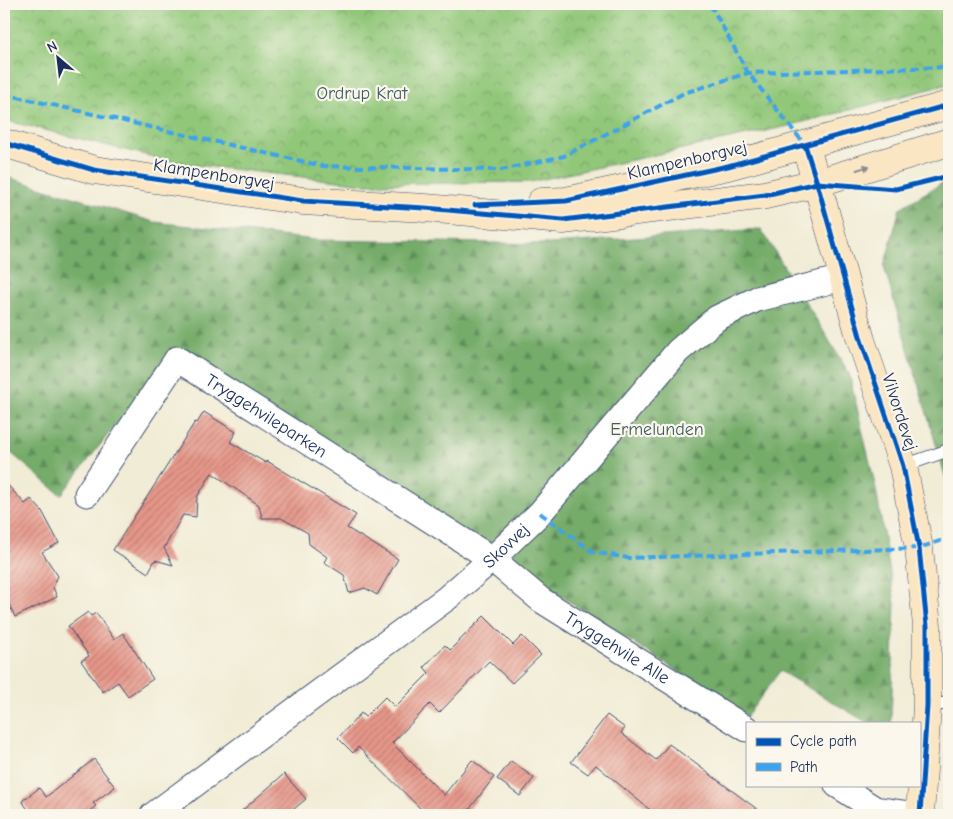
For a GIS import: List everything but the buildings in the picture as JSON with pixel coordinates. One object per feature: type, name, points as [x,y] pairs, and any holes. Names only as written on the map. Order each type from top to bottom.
[{"type":"street","name":"Klampenborgvej","points":[[425,208],[566,201],[728,166],[949,105]]},
{"type":"street","name":"Klampenborgvej","points":[[4,143],[103,171],[303,201],[425,208],[563,220],[765,195],[817,183],[949,142]]},
{"type":"street","name":"Vilvordevej","points":[[805,145],[843,278],[903,466],[919,548],[938,704],[919,815]]},
{"type":"street","name":"Skovvej","points":[[153,815],[447,598],[492,559],[540,513],[678,352],[718,318],[757,299],[843,278]]},
{"type":"street","name":"Tryggehvileparken","points":[[87,494],[177,359],[492,559]]},
{"type":"street","name":"Tryggehvile Alle","points":[[492,559],[541,600],[746,728]]},
{"type":"street","points":[[839,786],[875,809],[919,815]]},
{"type":"lane","points":[[903,466],[949,450]]},
{"type":"green space","name":"Ordrup Krat","points":[[4,4],[949,4],[949,84],[784,127],[530,182],[365,184],[178,163],[4,120]]},
{"type":"green space","name":"Ermelunden","points":[[4,176],[154,222],[316,240],[550,244],[761,229],[849,373],[876,489],[895,603],[891,722],[866,722],[780,671],[747,716],[176,348],[61,495],[4,447]]},
{"type":"green space","points":[[949,179],[949,489],[884,267],[900,208]]},
{"type":"marked path","points":[[710,4],[748,73],[805,145]]},
{"type":"marked path","points":[[4,94],[323,166],[501,170],[564,156],[684,93],[748,73],[949,67]]},
{"type":"marked path","points":[[540,513],[593,552],[628,558],[919,548],[949,538]]},
{"type":"cycle path","points":[[475,205],[566,201],[728,166],[949,105]]},
{"type":"cycle path","points":[[4,143],[94,170],[303,201],[425,208],[563,220],[765,195],[817,183],[896,189],[949,176]]},
{"type":"cycle path","points":[[805,145],[861,340],[903,466],[919,548],[927,626],[927,706],[920,815]]}]
